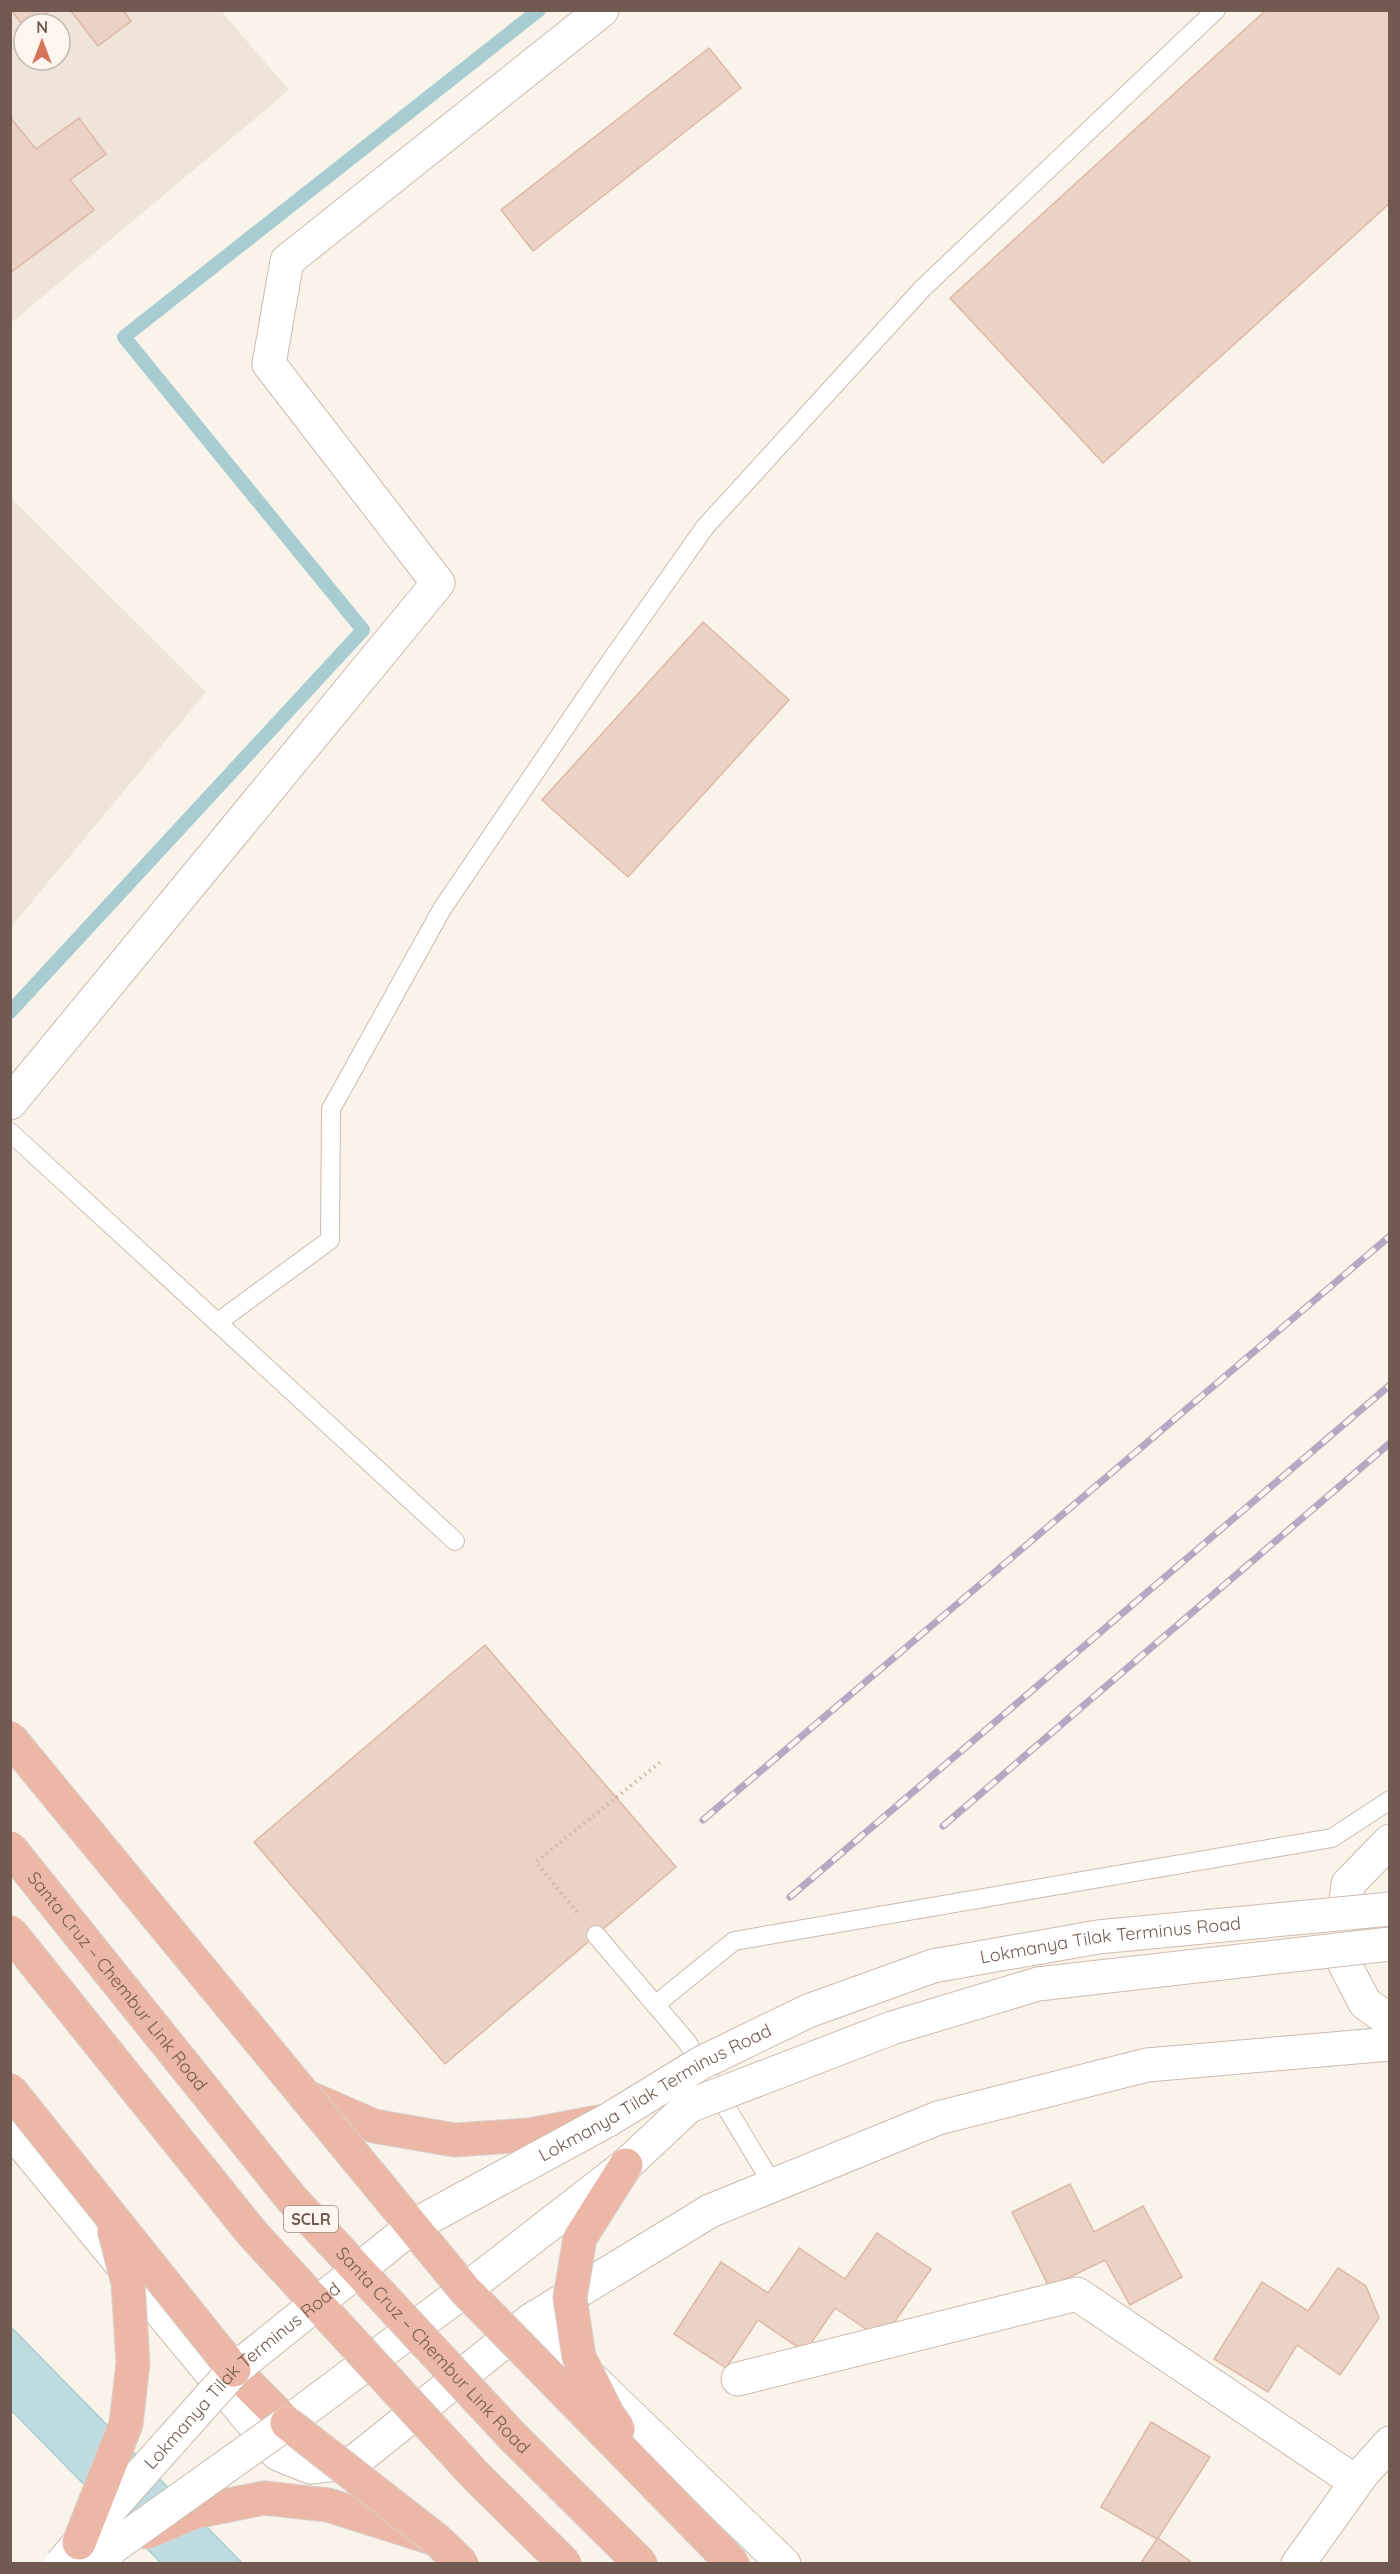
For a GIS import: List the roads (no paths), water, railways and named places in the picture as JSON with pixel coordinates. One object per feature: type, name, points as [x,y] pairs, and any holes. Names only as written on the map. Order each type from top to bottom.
[{"type":"highway","points":[[10,1738],[465,2290],[733,2564]]},
{"type":"highway","name":"Santa Cruz – Chembur Link Road","points":[[10,1848],[291,2198],[514,2438],[641,2564]]},
{"type":"highway","name":"SCLR","points":[[10,1932],[252,2233],[475,2475],[565,2564]]},
{"type":"highway","points":[[10,2090],[234,2370],[287,2423],[437,2540],[462,2564]]},
{"type":"highway","points":[[305,2096],[374,2126],[454,2140],[529,2135],[608,2120]]},
{"type":"highway","points":[[626,2164],[580,2238],[570,2298],[579,2357],[608,2415],[664,2493]]},
{"type":"highway","points":[[88,2554],[126,2424],[133,2363],[128,2283],[112,2219]]},
{"type":"highway","points":[[88,2554],[194,2512],[264,2498],[328,2505],[437,2540]]},
{"type":"street","points":[[10,1103],[438,583],[269,364],[287,261],[602,10]]},
{"type":"street","points":[[1389,1841],[1348,1884],[1340,1955],[1365,2004],[1389,2021]]},
{"type":"street","name":"Lokmanya Tilak Terminus Road","points":[[88,2554],[234,2370],[413,2226],[608,2120],[700,2063],[807,2011],[933,1966],[1098,1936],[1389,1909]]},
{"type":"street","name":"Lokmanya Tilak Terminus Road","points":[[88,2554],[287,2423],[465,2290],[626,2164],[689,2106],[892,2028],[1038,1984],[1389,1944]]},
{"type":"street","points":[[10,2129],[278,2454],[310,2467],[354,2462],[531,2320],[710,2211],[938,2118],[1147,2065],[1389,2044]]},
{"type":"street","points":[[738,2379],[1077,2294],[1356,2482]]},
{"type":"street","points":[[531,2320],[784,2564]]},
{"type":"street","points":[[1298,2564],[1356,2482],[1389,2443]]},
{"type":"lane","points":[[218,1322],[330,1240],[331,1109],[442,909],[605,669],[705,527],[923,288],[1216,10]]},
{"type":"lane","points":[[10,1132],[455,1541]]},
{"type":"lane","points":[[655,2005],[734,1941],[1332,1838],[1389,1800]]},
{"type":"lane","points":[[596,1935],[687,2042],[772,2185]]},
{"type":"water","points":[[10,2326],[242,2563],[161,2563],[11,2410]]},
{"type":"waterway","points":[[10,1012],[363,630],[124,337],[539,10]]},
{"type":"railway","points":[[703,1820],[1390,1236]]},
{"type":"railway","points":[[790,1897],[1390,1385]]},
{"type":"railway","points":[[943,1826],[1390,1443]]}]
